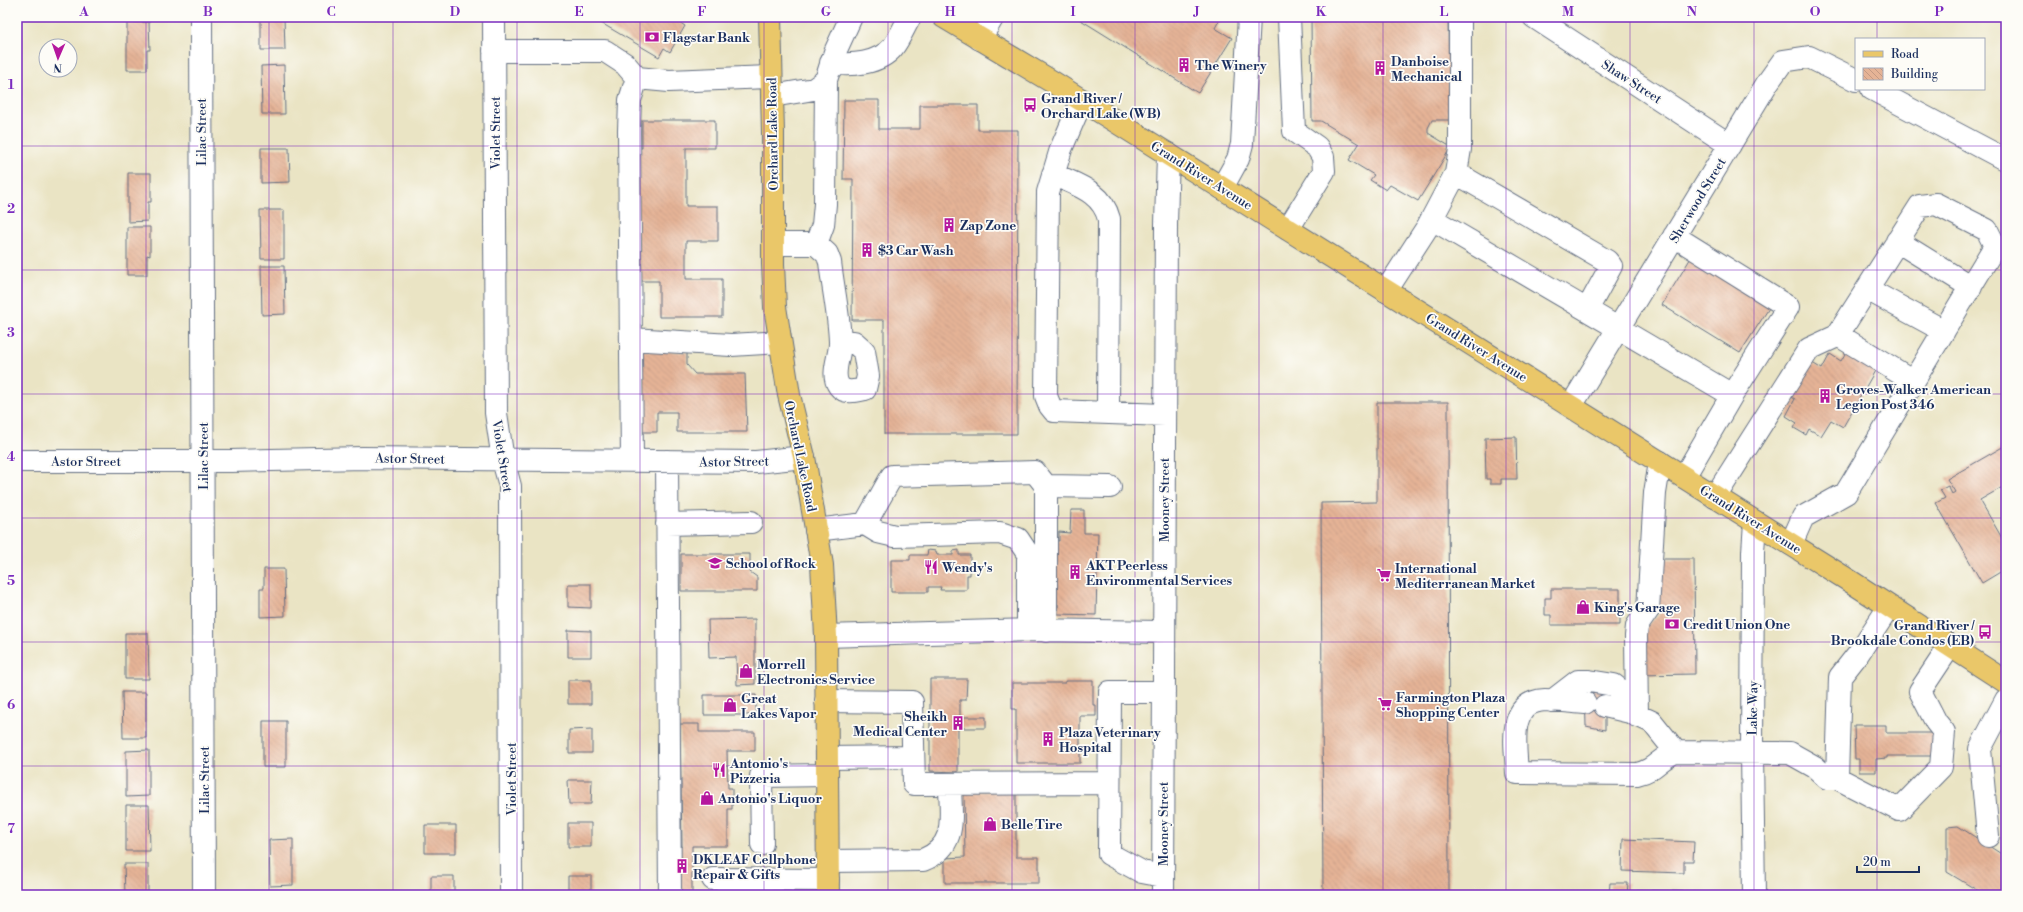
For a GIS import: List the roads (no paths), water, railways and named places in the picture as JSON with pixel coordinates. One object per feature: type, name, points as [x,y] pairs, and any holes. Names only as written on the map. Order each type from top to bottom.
[{"type":"main road","name":"Orchard Lake Road","points":[[770,17],[775,307],[789,395],[804,457],[822,565],[826,636],[828,879]]},
{"type":"main road","name":"Grand River Avenue","points":[[944,17],[1082,100],[1791,544],[1950,646],[2005,684]]},
{"type":"street","name":"Lilac Street","points":[[201,17],[204,895]]},
{"type":"street","name":"Violet Street","points":[[494,17],[496,412],[503,460],[510,486],[511,895]]},
{"type":"street","points":[[494,51],[605,51],[625,64],[638,78],[814,90],[828,71],[851,17]]},
{"type":"street","points":[[828,71],[880,57],[892,48],[910,17]]},
{"type":"street","points":[[980,39],[993,17]]},
{"type":"street","points":[[1222,188],[1238,159],[1242,144],[1249,17]]},
{"type":"street","points":[[1288,229],[1324,171],[1324,157],[1317,147],[1294,131],[1289,17]]},
{"type":"street","points":[[1386,291],[1432,219],[1456,173],[1460,148],[1460,17]]},
{"type":"street","name":"Shaw Street","points":[[1534,17],[1730,145]]},
{"type":"street","name":"Sherwood Street","points":[[1571,406],[1768,82],[1783,61],[1809,58],[1855,80]]},
{"type":"street","points":[[816,244],[823,225],[825,204],[828,71]]},
{"type":"street","points":[[632,461],[629,131],[630,100],[638,78]]},
{"type":"street","points":[[1874,90],[2006,160]]},
{"type":"street","points":[[1082,100],[1060,149],[1048,192],[1046,396],[1054,411],[1165,415]]},
{"type":"street","name":"Mooney Street","points":[[1163,886],[1165,415],[1168,154]]},
{"type":"street","points":[[1456,173],[1608,261],[1611,266],[1609,273],[1587,310]]},
{"type":"street","points":[[1053,174],[1095,196],[1103,202],[1108,219],[1108,413]]},
{"type":"street","points":[[1716,497],[1809,349],[1838,335],[1920,206],[1936,204],[1988,230],[1995,246],[1846,493],[1803,517],[1791,544]]},
{"type":"street","points":[[1432,219],[1732,395]]},
{"type":"street","points":[[1674,236],[1788,307],[1732,395],[1684,477]]},
{"type":"street","points":[[1897,241],[1971,287]]},
{"type":"street","points":[[773,244],[816,244],[826,254],[830,262],[840,342]]},
{"type":"street","points":[[1867,289],[1944,331]]},
{"type":"street","points":[[1838,335],[1913,381]]},
{"type":"street","points":[[631,339],[731,345],[780,342]]},
{"type":"street","name":"Astor Street","points":[[17,461],[203,462],[362,458],[756,462],[804,457]]},
{"type":"street","points":[[667,462],[670,895]]},
{"type":"street","points":[[1637,716],[1636,636],[1637,626],[1648,610],[1656,493],[1660,462]]},
{"type":"street","points":[[872,528],[892,476],[1036,472],[1046,486],[1037,630]]},
{"type":"street","points":[[1046,486],[1110,487]]},
{"type":"street","points":[[667,524],[751,522]]},
{"type":"street","name":"Lake Way","points":[[1754,895],[1752,753],[1753,552],[1755,522]]},
{"type":"street","points":[[816,530],[872,528],[895,536],[1000,533],[1018,539],[1028,554],[1037,630]]},
{"type":"street","points":[[1837,778],[1840,677],[1858,654],[1889,607]]},
{"type":"street","points":[[826,636],[1037,630],[1164,632]]},
{"type":"street","points":[[1676,752],[1652,722],[1637,716],[1595,705],[1544,700],[1528,705],[1520,711],[1516,723],[1517,773],[1637,774],[1653,769],[1661,760],[1676,752],[1790,753],[1815,767],[1827,778],[1837,778],[1899,810],[1941,767],[1944,732],[1936,722],[1920,691],[1950,646]]},
{"type":"street","points":[[1552,701],[1578,681],[1589,681],[1614,685],[1624,693],[1637,716]]},
{"type":"street","points":[[1988,836],[1980,749],[2005,684]]},
{"type":"street","points":[[1163,886],[1142,872],[1109,854],[1110,692],[1164,692]]},
{"type":"street","points":[[826,701],[912,702],[914,784],[1110,783]]},
{"type":"street","points":[[762,844],[761,776],[827,766],[913,757]]},
{"type":"street","points":[[713,879],[828,879],[923,860],[934,856],[947,843],[951,832],[950,784]]},
{"type":"place","name":"Flagstar Bank","points":[[652,37]]},
{"type":"place","name":"The Winery","points":[[1184,65]]},
{"type":"place","name":"Danboise Mechanical","points":[[1380,68]]},
{"type":"place","name":"Grand River / Orchard Lake (WB)","points":[[1030,105]]},
{"type":"place","name":"Zap Zone","points":[[949,225]]},
{"type":"place","name":"$3 Car Wash","points":[[867,250]]},
{"type":"place","name":"Groves-Walker American Legion Post 346","points":[[1825,396]]},
{"type":"place","name":"School of Rock","points":[[715,563]]},
{"type":"place","name":"Wendy's","points":[[931,567]]},
{"type":"place","name":"AKT Peerless Environmental Services","points":[[1075,572]]},
{"type":"place","name":"International Mediterranean Market","points":[[1384,575]]},
{"type":"place","name":"King's Garage","points":[[1583,607]]},
{"type":"place","name":"Credit Union One","points":[[1672,624]]},
{"type":"place","name":"Grand River / Brookdale Condos (EB)","points":[[1985,632]]},
{"type":"place","name":"Morrell Electronics Service","points":[[746,671]]},
{"type":"place","name":"Farmington Plaza Shopping Center","points":[[1385,704]]},
{"type":"place","name":"Great Lakes Vapor","points":[[730,705]]},
{"type":"place","name":"Sheikh Medical Center","points":[[958,723]]},
{"type":"place","name":"Plaza Veterinary Hospital","points":[[1048,739]]},
{"type":"place","name":"Antonio's Pizzeria","points":[[719,770]]},
{"type":"place","name":"Antonio's Liquor","points":[[707,798]]},
{"type":"place","name":"Belle Tire","points":[[990,824]]},
{"type":"place","name":"DKLEAF Cellphone Repair & Gifts","points":[[682,866]]}]
